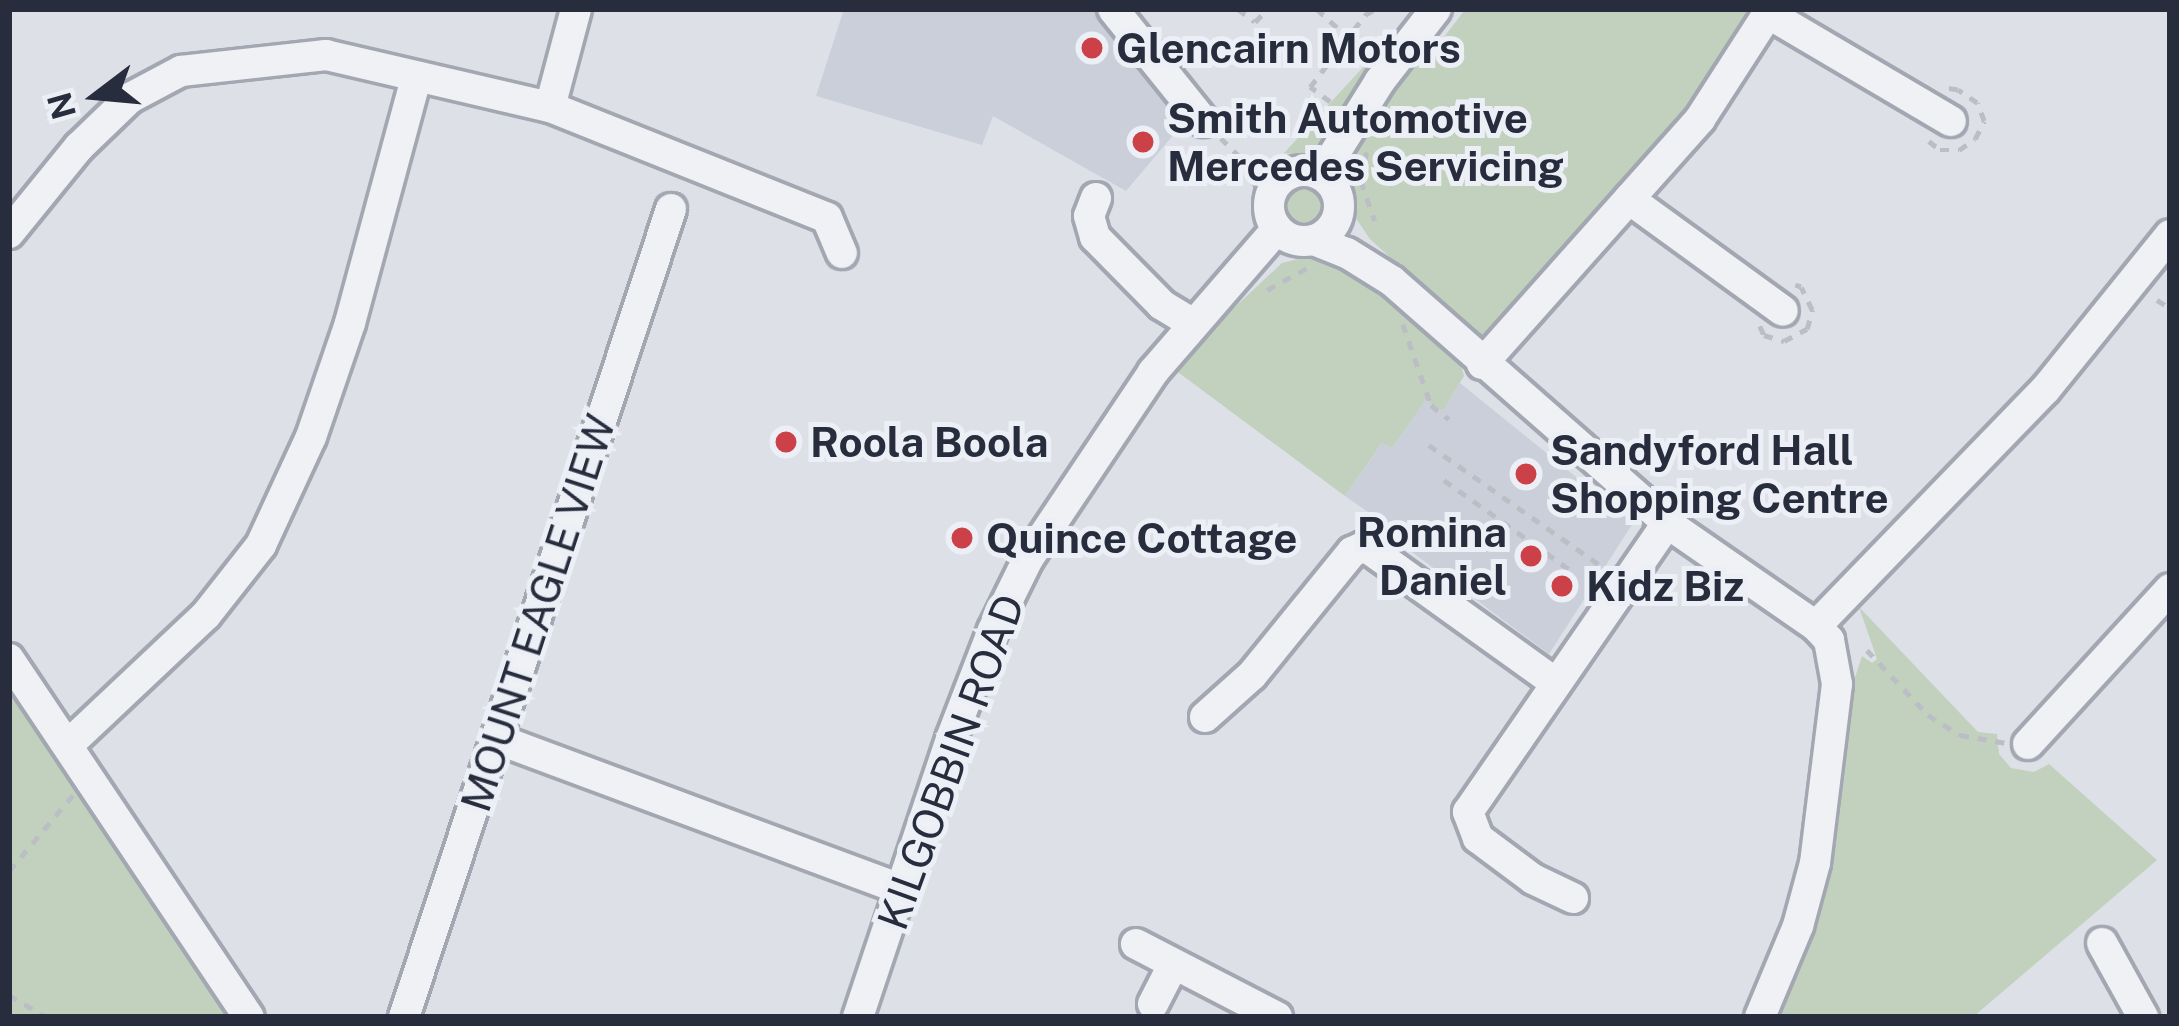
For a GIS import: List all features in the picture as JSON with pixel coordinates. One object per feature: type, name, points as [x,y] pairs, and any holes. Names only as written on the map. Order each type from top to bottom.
[{"type":"street","points":[[550,107],[576,9]]},
{"type":"street","points":[[1317,253],[1333,228],[1319,182],[1380,81],[1436,9]]},
{"type":"street","points":[[1119,12],[1211,129]]},
{"type":"street","points":[[1481,364],[1700,118],[1770,12],[1951,121]]},
{"type":"street","points":[[9,233],[79,147],[130,98],[181,71],[326,55],[550,107],[827,218],[842,253]]},
{"type":"street","points":[[69,744],[206,615],[261,545],[311,437],[350,323],[416,79]]},
{"type":"street","points":[[1319,182],[1393,281],[1481,364],[1667,523],[1816,626],[1835,653],[1834,732],[1815,863],[1792,945],[1760,1017]]},
{"type":"street","name":"KILGOBBIN ROAD","points":[[858,1017],[951,739],[993,630],[1028,559],[1153,371],[1274,223],[1271,194],[1319,182]]},
{"type":"street","points":[[1096,198],[1089,216],[1095,237],[1162,305],[1194,324]]},
{"type":"street","points":[[1630,200],[1776,303]]},
{"type":"street","name":"MOUNT EAGLE VIEW","points":[[404,1017],[671,209]]},
{"type":"street","points":[[1274,223],[1317,253],[1347,253],[1393,281]]},
{"type":"street","points":[[1816,626],[2158,285],[2170,235]]},
{"type":"street","points":[[1573,898],[1533,879],[1478,838],[1468,812],[1667,523]]},
{"type":"street","points":[[1204,716],[1252,675],[1352,552],[1365,547],[1382,554],[1556,682]]},
{"type":"street","points":[[2028,744],[2170,589]]},
{"type":"street","points":[[9,659],[249,1017]]},
{"type":"street","points":[[497,739],[902,890]]},
{"type":"street","points":[[2102,943],[2143,1017]]},
{"type":"street","points":[[1136,944],[1277,1017]]},
{"type":"street","points":[[1153,1004],[1173,965]]},
{"type":"path","points":[[1238,9],[1255,22],[1267,9]]},
{"type":"path","points":[[1317,9],[1369,57]]},
{"type":"path","points":[[1330,102],[1310,87],[1375,9]]},
{"type":"path","points":[[1917,130],[1940,150],[1959,150],[1976,139],[1984,122],[1977,104],[1958,89],[1942,88]]},
{"type":"path","points":[[1211,129],[1245,162],[1253,189],[1274,223]]},
{"type":"path","points":[[1371,138],[1361,181],[1376,220]]},
{"type":"path","points":[[1245,162],[1272,162],[1319,182]]},
{"type":"path","points":[[1267,290],[1317,253]]},
{"type":"path","points":[[2158,285],[2170,308]]},
{"type":"path","points":[[1802,287],[1812,310],[1807,329],[1784,341],[1764,335],[1776,303],[1802,287]]},
{"type":"path","points":[[1414,327],[1398,312],[1431,405],[1449,419]]},
{"type":"path","points":[[1429,445],[1614,575]]},
{"type":"path","points":[[1460,490],[1469,477]]},
{"type":"path","points":[[1444,480],[1573,572]]},
{"type":"path","points":[[1528,539],[1539,523]]},
{"type":"path","points":[[1867,650],[1912,701],[1960,735],[2028,744]]},
{"type":"path","points":[[9,871],[90,778]]},
{"type":"path","points":[[9,995],[46,1017]]},
{"type":"shaded area","points":[[844,9],[1093,9],[1185,121],[1126,191],[993,116],[982,145],[816,96]]},
{"type":"shaded area","points":[[1460,383],[1633,523],[1549,654],[1365,517],[1368,512],[1345,496],[1383,442],[1392,448],[1426,400],[1443,411]]},
{"type":"green space","points":[[1758,9],[1700,98],[1492,333],[1477,337],[1370,239],[1355,217],[1349,183],[1353,156],[1390,86],[1421,46],[1438,45],[1464,11]]},
{"type":"green space","points":[[1402,25],[1319,143],[1303,155],[1284,153]]},
{"type":"green space","points":[[1304,183],[1320,190],[1327,206],[1320,222],[1304,229],[1288,222],[1281,206],[1288,190]]},
{"type":"green space","points":[[1326,252],[1348,261],[1460,361],[1464,376],[1443,411],[1426,400],[1392,448],[1382,443],[1345,496],[1171,367],[1282,263]]},
{"type":"green space","points":[[1859,607],[1978,732],[1997,734],[1999,754],[2011,768],[2034,772],[2049,764],[2157,860],[1973,1017],[1766,1017],[1849,696],[1862,656],[1872,663],[1877,659]]},
{"type":"green space","points":[[9,676],[236,1017],[9,1017]]},
{"type":"place","name":"Glencairn Motors","points":[[1092,48]]},
{"type":"place","name":"Smith Automotive Mercedes Servicing","points":[[1143,142]]},
{"type":"place","name":"Roola Boola","points":[[786,442]]},
{"type":"place","name":"Sandyford Hall Shopping Centre","points":[[1526,474]]},
{"type":"place","name":"Quince Cottage","points":[[962,538]]},
{"type":"place","name":"Romina Daniel","points":[[1531,556]]},
{"type":"place","name":"Kidz Biz","points":[[1562,586]]}]
